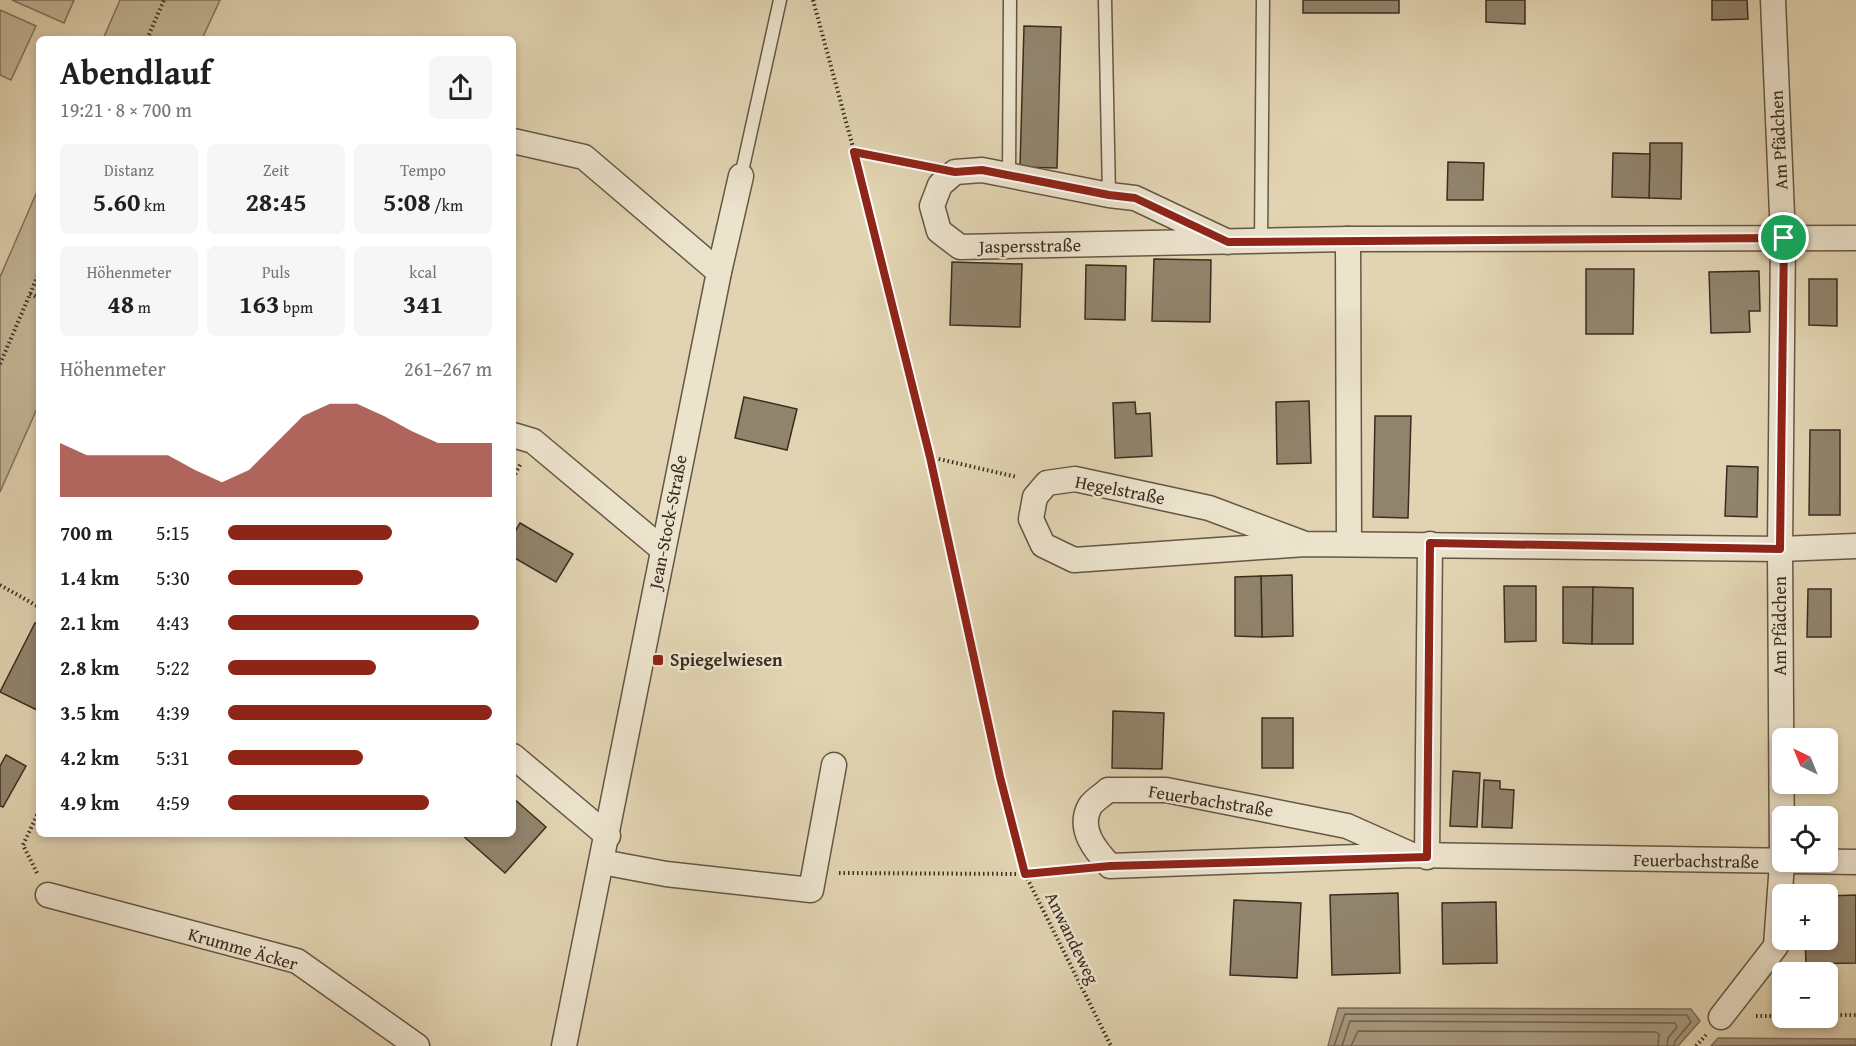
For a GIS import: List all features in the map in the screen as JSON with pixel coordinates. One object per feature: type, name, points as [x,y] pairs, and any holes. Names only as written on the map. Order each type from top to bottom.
[{"type":"street","name":"Am Pfädchen","points":[[1773,0],[1784,238],[1780,549],[1782,806]]},
{"type":"street","points":[[516,142],[584,157],[719,272]]},
{"type":"street","name":"Jaspersstraße","points":[[1228,242],[1135,198],[982,170],[955,172],[940,186],[932,206],[939,231],[960,247],[1228,242],[1348,239],[1856,238]]},
{"type":"street","name":"Jean-Stock-Straße","points":[[564,1046],[608,836],[662,549],[741,176]]},
{"type":"street","points":[[1348,239],[1349,544]]},
{"type":"street","points":[[516,436],[533,441],[662,549]]},
{"type":"street","name":"Hegelstraße","points":[[1305,544],[1209,508],[1075,479],[1047,483],[1035,497],[1031,519],[1043,546],[1074,560],[1305,544],[1430,543],[1780,549],[1856,546]]},
{"type":"street","points":[[1420,856],[1430,543]]},
{"type":"street","points":[[516,759],[608,836]]},
{"type":"street","points":[[602,862],[666,874],[811,890],[834,765]]},
{"type":"street","name":"Feuerbachstraße","points":[[1420,856],[1347,826],[1166,790],[1108,790],[1090,807],[1086,829],[1094,849],[1110,866],[1420,856],[1772,863]]},
{"type":"street","name":"Feuerbachstraße","points":[[1838,862],[1856,862]]},
{"type":"street","name":"Am Pfädchen","points":[[1721,1017],[1776,946],[1781,872]]},
{"type":"street","name":"Krumme Äcker","points":[[48,896],[297,961],[417,1046]]},
{"type":"lane","name":"Jean-Stock-Straße","points":[[741,176],[780,0]]},
{"type":"lane","points":[[1009,176],[1010,0]]},
{"type":"lane","points":[[1105,0],[1109,195]]},
{"type":"lane","points":[[1261,241],[1263,0]]},
{"type":"path","points":[[148,36],[164,0]]},
{"type":"path","name":"Anwandeweg","points":[[813,0],[854,152],[930,457],[1000,777],[1025,874],[1111,1046]]},
{"type":"path","points":[[854,152],[955,172]]},
{"type":"path","points":[[0,364],[36,280]]},
{"type":"path","points":[[30,294],[36,297]]},
{"type":"path","points":[[930,457],[1047,483]]},
{"type":"path","points":[[0,585],[36,605]]},
{"type":"path","points":[[36,817],[23,845],[48,896]]},
{"type":"path","points":[[814,873],[1025,874],[1110,866]]},
{"type":"path","points":[[1838,1015],[1856,1015]]},
{"type":"shaded area","points":[[12,0],[74,0],[64,23]]},
{"type":"shaded area","points":[[120,0],[220,0],[203,36],[104,36]]},
{"type":"shaded area","points":[[0,10],[36,26],[11,80],[0,75]]},
{"type":"shaded area","points":[[36,194],[36,411],[0,492],[0,277]]},
{"type":"water","points":[[1338,1008],[1691,1009],[1700,1021],[1678,1046],[1328,1046]]},
{"type":"water","points":[[1718,1038],[1856,1039],[1856,1046],[1711,1046]]},
{"type":"building","points":[[1303,0],[1399,0],[1399,13],[1303,13]]},
{"type":"building","points":[[1486,0],[1525,0],[1525,24],[1486,22]]},
{"type":"building","points":[[1712,0],[1747,0],[1748,19],[1712,20]]},
{"type":"building","points":[[1024,26],[1061,27],[1057,168],[1020,167]]},
{"type":"building","points":[[1650,143],[1682,143],[1681,199],[1649,198]]},
{"type":"building","points":[[1613,153],[1650,154],[1649,198],[1612,197]]},
{"type":"building","points":[[1448,162],[1484,163],[1483,200],[1447,200]]},
{"type":"building","points":[[1154,259],[1211,260],[1210,322],[1152,321]]},
{"type":"building","points":[[952,262],[1022,264],[1020,327],[950,325]]},
{"type":"building","points":[[1086,265],[1126,266],[1125,320],[1085,319]]},
{"type":"building","points":[[1586,269],[1634,269],[1633,334],[1586,334]]},
{"type":"building","points":[[1759,271],[1760,311],[1749,311],[1750,332],[1711,333],[1709,272]]},
{"type":"building","points":[[1809,279],[1837,279],[1837,326],[1809,325]]},
{"type":"building","points":[[744,397],[797,409],[787,450],[735,438]]},
{"type":"building","points":[[1309,401],[1311,463],[1277,464],[1276,402]]},
{"type":"building","points":[[1135,402],[1136,414],[1150,413],[1152,456],[1115,458],[1113,403]]},
{"type":"building","points":[[1375,416],[1411,416],[1408,518],[1373,517]]},
{"type":"building","points":[[1810,430],[1840,430],[1840,515],[1809,515]]},
{"type":"building","points":[[1727,466],[1758,467],[1757,517],[1725,516]]},
{"type":"building","points":[[520,523],[573,554],[556,582],[516,559],[516,530]]},
{"type":"building","points":[[1292,575],[1293,636],[1262,637],[1261,576]]},
{"type":"building","points":[[1261,576],[1262,637],[1235,636],[1235,577]]},
{"type":"building","points":[[1504,586],[1536,586],[1536,641],[1505,642]]},
{"type":"building","points":[[1563,587],[1593,587],[1592,644],[1563,643]]},
{"type":"building","points":[[1593,587],[1633,588],[1633,644],[1592,644]]},
{"type":"building","points":[[1808,589],[1831,589],[1831,637],[1807,637]]},
{"type":"building","points":[[35,623],[36,624],[36,710],[0,692]]},
{"type":"building","points":[[1113,711],[1164,713],[1162,769],[1112,768]]},
{"type":"building","points":[[1262,718],[1293,718],[1293,768],[1262,768]]},
{"type":"building","points":[[6,755],[26,766],[3,807],[0,806],[0,766]]},
{"type":"building","points":[[1453,771],[1480,773],[1477,827],[1450,826]]},
{"type":"building","points":[[1484,780],[1500,781],[1500,789],[1514,790],[1512,828],[1482,827]]},
{"type":"building","points":[[516,801],[546,827],[505,873],[464,837],[516,837]]},
{"type":"building","points":[[1398,893],[1400,973],[1332,975],[1330,895]]},
{"type":"building","points":[[1856,895],[1856,963],[1806,962],[1805,950],[1838,950],[1838,896]]},
{"type":"building","points":[[1234,900],[1301,903],[1297,978],[1230,975]]},
{"type":"building","points":[[1496,902],[1497,963],[1443,964],[1442,903]]},
{"type":"place","name":"Spiegelwiesen","points":[[658,660]]},
{"type":"route","points":[[854,152],[955,172],[982,170],[1135,198],[1228,242],[1348,239],[1784,238],[1780,549],[1430,543],[1427,857],[1412,855],[1110,866],[1025,874],[1000,777],[930,457],[854,152]]}]
